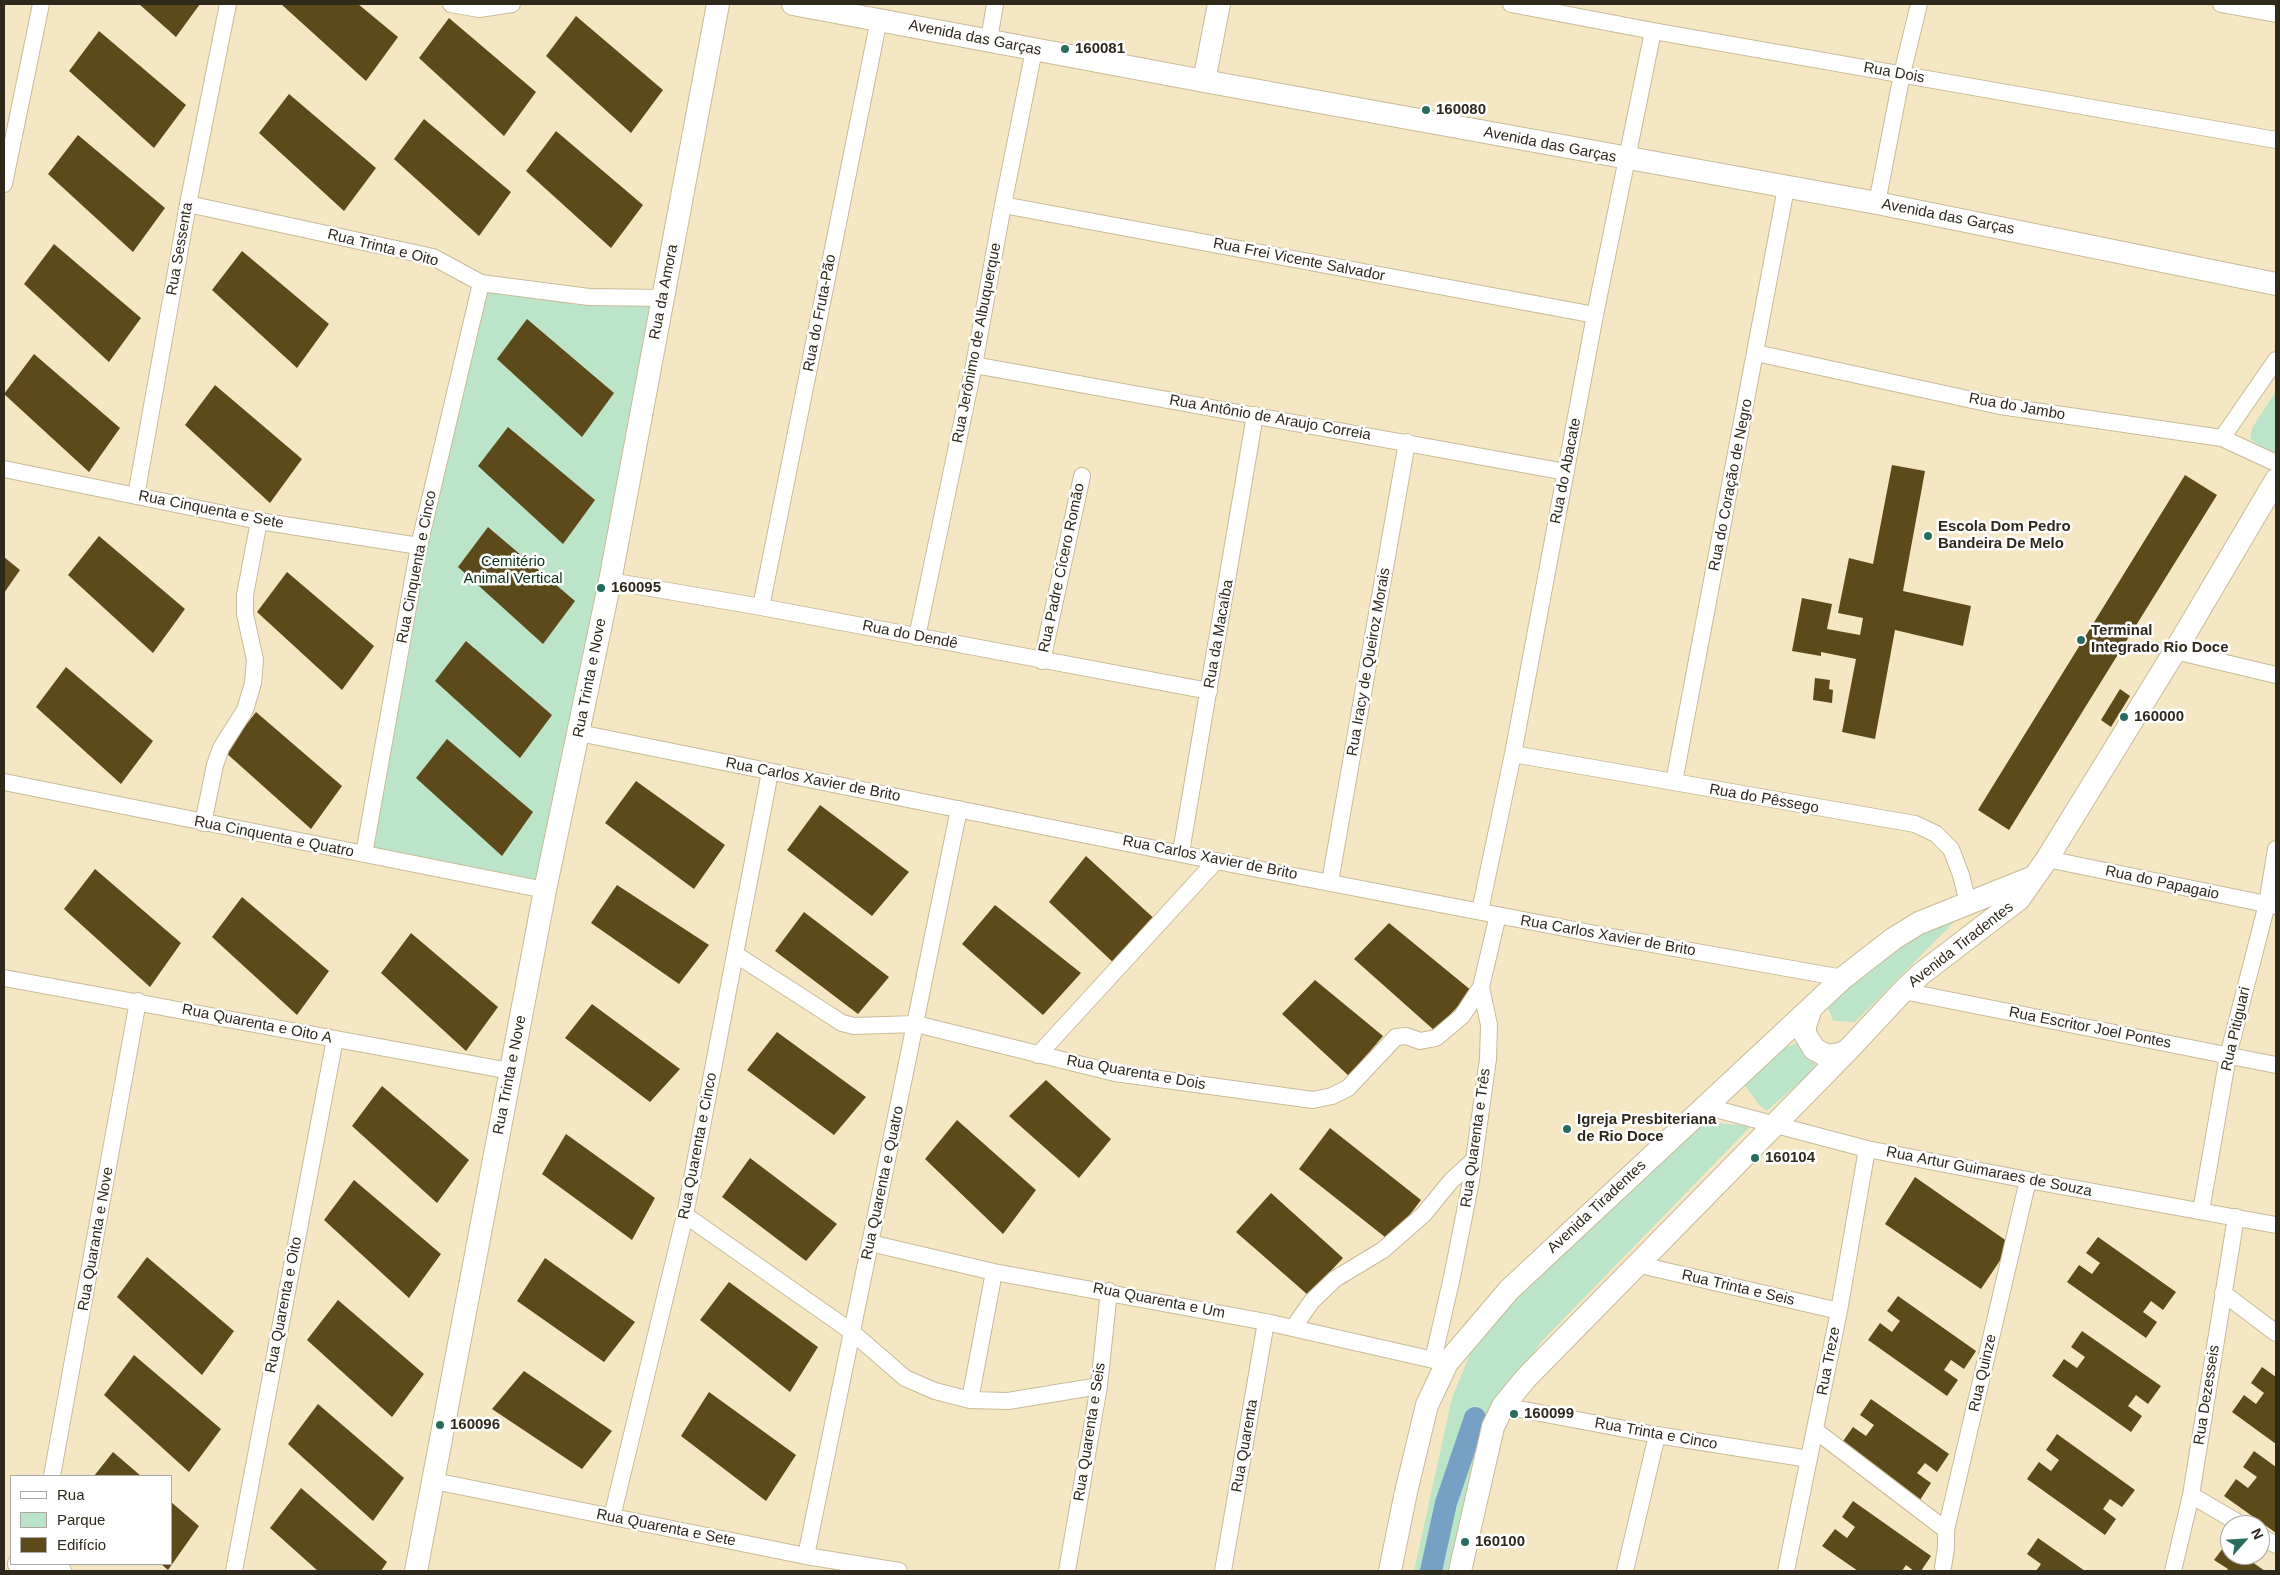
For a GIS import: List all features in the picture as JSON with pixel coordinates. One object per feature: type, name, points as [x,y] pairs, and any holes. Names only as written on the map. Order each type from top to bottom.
[{"type":"street","points":[[4,184],[7,146],[41,4]]},
{"type":"street","name":"Rua Sessenta","points":[[136,496],[188,204],[228,4]]},
{"type":"street","points":[[451,4],[479,9],[512,4]]},
{"type":"street","name":"Rua da Amora","points":[[610,581],[718,4]]},
{"type":"street","name":"Avenida das Garças","points":[[793,4],[1627,159],[1877,203],[2276,284]]},
{"type":"street","points":[[989,40],[995,4]]},
{"type":"street","points":[[1204,81],[1219,4]]},
{"type":"street","name":"Rua Dois","points":[[1511,4],[1535,6],[1653,32],[2276,140]]},
{"type":"street","points":[[1877,203],[1902,74],[1919,4]]},
{"type":"street","points":[[2221,4],[2276,14]]},
{"type":"street","name":"Rua do Fruta-Pão","points":[[761,607],[878,19]]},
{"type":"street","name":"Rua do Abacate","points":[[1480,911],[1513,754],[1595,315],[1653,32]]},
{"type":"street","name":"Rua Jerônimo de Albuquerque","points":[[918,636],[974,364],[1034,50]]},
{"type":"street","name":"Rua do Coração de Negro","points":[[1674,782],[1786,188]]},
{"type":"street","name":"Rua Trinta e Oito","points":[[188,204],[433,257],[481,283],[590,297],[664,298]]},
{"type":"street","name":"Rua Frei Vicente Salvador","points":[[1003,205],[1595,315]]},
{"type":"street","name":"Rua Cinquenta e Cinco","points":[[364,854],[419,546],[481,283]]},
{"type":"street","name":"Rua do Jambo","points":[[1756,353],[2000,406],[2222,438],[2276,463]]},
{"type":"street","points":[[2222,438],[2276,360]]},
{"type":"street","name":"Rua Antônio de Araujo Correia","points":[[974,364],[1566,472]]},
{"type":"street","name":"Rua da Macaíba","points":[[1181,852],[1255,415]]},
{"type":"street","name":"Rua Iracy de Queiroz Morais","points":[[1330,882],[1407,442]]},
{"type":"street","name":"Rua Cinquenta e Sete","points":[[4,469],[259,521],[419,546]]},
{"type":"street","name":"Rua Padre Cícero Romão","points":[[1042,660],[1082,476]]},
{"type":"street","name":"Avenida Tiradentes","points":[[1460,1571],[1493,1427],[1503,1406],[1526,1378],[1848,1050],[1903,991],[1922,974],[2019,899],[2041,868],[2175,651],[2276,480]]},
{"type":"street","points":[[203,824],[215,765],[221,748],[245,710],[253,683],[255,660],[245,614],[245,594],[259,521]]},
{"type":"street","name":"Rua do Dendê","points":[[610,581],[761,607],[1209,691]]},
{"type":"street","name":"Rua Trinta e Nove","points":[[416,1571],[545,890],[610,581]]},
{"type":"street","points":[[2175,651],[2276,676]]},
{"type":"street","name":"Rua Carlos Xavier de Brito","points":[[579,733],[1181,852],[1216,861],[1843,978]]},
{"type":"street","name":"Rua do Pêssego","points":[[1513,754],[1915,824],[1936,834],[1951,849],[1961,875],[1968,903]]},
{"type":"street","name":"Rua Quarenta e Cinco","points":[[612,1516],[685,1215],[770,772]]},
{"type":"street","name":"Rua Cinquenta e Quatro","points":[[4,782],[203,824],[545,890]]},
{"type":"street","name":"Rua Quarenta e Quatro","points":[[806,1556],[959,809]]},
{"type":"street","name":"Rua Pitiguari","points":[[2201,1211],[2228,1056],[2272,905],[2276,849]]},
{"type":"street","points":[[1038,1055],[1216,861]]},
{"type":"street","name":"Avenida Tiradentes","points":[[1390,1571],[1406,1492],[1427,1405],[1440,1362],[1509,1290],[1843,978],[1893,939],[1919,923],[1968,903],[2041,868]]},
{"type":"street","name":"Rua do Papagaio","points":[[2041,868],[2272,905]]},
{"type":"street","points":[[1922,974],[1955,934],[1968,903]]},
{"type":"street","name":"Rua Quarenta e Três","points":[[1440,1362],[1452,1277],[1474,1160],[1488,1059],[1489,1025],[1481,987],[1498,915]]},
{"type":"street","name":"Rua Quarenta e Dois","points":[[735,954],[842,1023],[854,1026],[916,1024],[1115,1073],[1313,1100],[1332,1096],[1348,1088],[1396,1036],[1406,1036],[1420,1041],[1436,1038],[1462,1016],[1481,987]]},
{"type":"street","name":"Rua Quarenta e Oito A","points":[[4,978],[510,1071]]},
{"type":"street","name":"Rua Escritor Joel Pontes","points":[[1903,991],[2276,1065]]},
{"type":"street","name":"Rua Quaranta e Nove","points":[[52,1475],[138,1002]]},
{"type":"street","points":[[1811,1008],[1805,1026],[1806,1034],[1814,1049],[1827,1056],[1834,1056],[1848,1050]]},
{"type":"street","name":"Rua Quarenta e Oito","points":[[234,1571],[335,1039]]},
{"type":"street","name":"Rua Artur Guimaraes de Souza","points":[[1704,1106],[1867,1149],[2276,1225]]},
{"type":"street","name":"Rua Treze","points":[[1786,1571],[1816,1431],[1867,1149]]},
{"type":"street","points":[[1293,1328],[1312,1301],[1335,1279],[1383,1250],[1424,1214],[1451,1181],[1474,1160]]},
{"type":"street","name":"Rua Quinze","points":[[1943,1567],[1946,1530],[2028,1180]]},
{"type":"street","points":[[685,1215],[852,1332],[905,1378],[935,1391],[970,1400],[1008,1401],[1099,1386]]},
{"type":"street","name":"Rua Dezesseis","points":[[2173,1571],[2191,1495],[2236,1217]]},
{"type":"street","name":"Rua Quarenta e Um","points":[[870,1243],[994,1272],[1109,1291],[1266,1322],[1440,1362]]},
{"type":"street","name":"Rua Trinta e Seis","points":[[1636,1264],[1839,1311]]},
{"type":"street","points":[[970,1400],[994,1272]]},
{"type":"street","name":"Rua Quarenta e Seis","points":[[1067,1571],[1099,1386],[1109,1291]]},
{"type":"street","points":[[2223,1293],[2276,1333]]},
{"type":"street","name":"Rua Quarenta","points":[[1223,1571],[1266,1322]]},
{"type":"street","name":"Rua Trinta e Cinco","points":[[1503,1406],[1657,1435],[1809,1459]]},
{"type":"street","points":[[1816,1431],[1946,1530]]},
{"type":"street","points":[[1626,1571],[1657,1435]]},
{"type":"street","name":"Rua Quarenta e Sete","points":[[434,1481],[806,1556],[900,1571]]},
{"type":"street","points":[[2191,1495],[2225,1515]]},
{"type":"street","points":[[30,1565],[60,1571]]},
{"type":"green space","name":"Cemitério Animal Vertical","points":[[481,283],[664,298],[545,890],[364,854]]},
{"type":"green space","points":[[2276,391],[2276,454],[2266,451],[2250,439],[2252,428]]},
{"type":"green space","points":[[1962,914],[1855,1022],[1833,1021],[1828,1008],[1907,931]]},
{"type":"green space","points":[[1802,1040],[1817,1067],[1767,1111],[1759,1105],[1742,1081],[1779,1051]]},
{"type":"green space","points":[[1695,1121],[1751,1126],[1541,1342],[1493,1414],[1460,1571],[1414,1571],[1452,1398],[1482,1325]]},
{"type":"building","points":[[139,4],[200,4],[176,37]]},
{"type":"building","points":[[281,4],[358,4],[398,37],[366,81]]},
{"type":"building","points":[[576,16],[663,90],[631,133],[546,56]]},
{"type":"building","points":[[449,18],[536,92],[504,136],[419,58]]},
{"type":"building","points":[[99,31],[186,105],[154,148],[69,71]]},
{"type":"building","points":[[289,94],[376,168],[344,211],[259,133]]},
{"type":"building","points":[[424,119],[511,192],[479,236],[394,159]]},
{"type":"building","points":[[556,131],[643,205],[611,248],[526,171]]},
{"type":"building","points":[[78,135],[165,208],[133,252],[48,174]]},
{"type":"building","points":[[54,244],[141,318],[109,362],[24,284]]},
{"type":"building","points":[[242,251],[329,324],[297,368],[212,290]]},
{"type":"building","points":[[527,319],[614,393],[582,437],[497,359]]},
{"type":"building","points":[[34,354],[120,428],[89,472],[4,394]]},
{"type":"building","points":[[215,385],[302,459],[270,503],[185,425]]},
{"type":"building","points":[[508,427],[595,500],[563,544],[478,466]]},
{"type":"building","points":[[1892,465],[1925,471],[1903,591],[1971,606],[1963,646],[1895,630],[1875,739],[1842,732],[1856,659],[1821,652],[1821,656],[1792,651],[1802,598],[1832,604],[1827,629],[1860,635],[1863,618],[1838,613],[1849,558],[1873,564]]},
{"type":"building","points":[[2185,475],[2217,495],[2009,830],[1978,810]]},
{"type":"building","points":[[488,527],[575,601],[543,644],[458,567]]},
{"type":"building","points":[[99,536],[185,609],[153,653],[68,575]]},
{"type":"building","points":[[4,557],[20,570],[4,593]]},
{"type":"building","points":[[287,572],[374,646],[342,690],[257,612]]},
{"type":"building","points":[[466,641],[552,715],[520,758],[435,681]]},
{"type":"building","points":[[66,667],[153,741],[121,784],[36,707]]},
{"type":"building","points":[[1815,678],[1830,680],[1829,689],[1833,690],[1832,703],[1813,700]]},
{"type":"building","points":[[2120,689],[2130,696],[2111,727],[2101,720]]},
{"type":"building","points":[[256,712],[342,786],[311,829],[225,752]]},
{"type":"building","points":[[447,739],[533,812],[502,856],[416,778]]},
{"type":"building","points":[[636,781],[725,845],[694,889],[605,823]]},
{"type":"building","points":[[820,805],[909,872],[872,916],[787,850]]},
{"type":"building","points":[[1086,856],[1159,923],[1118,967],[1049,902]]},
{"type":"building","points":[[95,869],[181,943],[150,987],[64,909]]},
{"type":"building","points":[[617,885],[709,945],[679,984],[591,923]]},
{"type":"building","points":[[242,897],[329,971],[297,1015],[212,937]]},
{"type":"building","points":[[995,905],[1081,973],[1043,1015],[962,944]]},
{"type":"building","points":[[804,912],[889,977],[858,1014],[775,951]]},
{"type":"building","points":[[1389,923],[1472,991],[1435,1031],[1354,959]]},
{"type":"building","points":[[411,933],[498,1007],[466,1051],[381,973]]},
{"type":"building","points":[[1315,980],[1383,1036],[1349,1076],[1282,1014]]},
{"type":"building","points":[[592,1004],[680,1069],[650,1102],[565,1038]]},
{"type":"building","points":[[777,1032],[866,1097],[834,1135],[747,1070]]},
{"type":"building","points":[[1046,1080],[1111,1139],[1079,1178],[1009,1116]]},
{"type":"building","points":[[382,1086],[469,1160],[437,1203],[352,1126]]},
{"type":"building","points":[[957,1120],[1036,1190],[1003,1234],[925,1159]]},
{"type":"building","points":[[1330,1128],[1421,1200],[1390,1241],[1299,1169]]},
{"type":"building","points":[[566,1134],[655,1198],[632,1240],[542,1174]]},
{"type":"building","points":[[750,1158],[837,1224],[806,1261],[722,1197]]},
{"type":"building","points":[[1915,1177],[2011,1244],[1981,1289],[1885,1224]]},
{"type":"building","points":[[354,1180],[441,1254],[409,1298],[324,1220]]},
{"type":"building","points":[[1271,1193],[1343,1258],[1308,1295],[1236,1232]]},
{"type":"building","points":[[2098,1237],[2176,1292],[2163,1310],[2151,1301],[2143,1312],[2157,1322],[2146,1338],[2067,1282],[2079,1265],[2092,1274],[2100,1263],[2086,1253]]},
{"type":"building","points":[[147,1257],[234,1331],[202,1375],[117,1297]]},
{"type":"building","points":[[545,1258],[635,1322],[604,1362],[517,1301]]},
{"type":"building","points":[[729,1282],[818,1347],[790,1392],[700,1320]]},
{"type":"building","points":[[1898,1296],[1976,1351],[1964,1369],[1951,1360],[1944,1370],[1958,1380],[1947,1396],[1868,1340],[1880,1323],[1892,1332],[1900,1321],[1887,1311]]},
{"type":"building","points":[[338,1300],[424,1374],[392,1417],[307,1340]]},
{"type":"building","points":[[2082,1331],[2161,1386],[2148,1404],[2136,1395],[2128,1406],[2142,1416],[2131,1432],[2052,1376],[2064,1359],[2077,1368],[2085,1357],[2071,1347]]},
{"type":"building","points":[[134,1355],[221,1429],[189,1472],[104,1395]]},
{"type":"building","points":[[2262,1367],[2276,1377],[2276,1444],[2232,1412],[2244,1395],[2256,1404],[2264,1393],[2251,1383]]},
{"type":"building","points":[[524,1371],[612,1431],[582,1469],[492,1409]]},
{"type":"building","points":[[709,1392],[796,1455],[766,1501],[681,1436]]},
{"type":"building","points":[[1871,1399],[1949,1454],[1937,1472],[1925,1463],[1917,1473],[1931,1483],[1920,1500],[1841,1444],[1853,1427],[1866,1436],[1874,1425],[1860,1415]]},
{"type":"building","points":[[318,1404],[404,1478],[373,1521],[288,1444]]},
{"type":"building","points":[[2057,1434],[2135,1490],[2122,1507],[2110,1499],[2103,1509],[2116,1519],[2105,1535],[2027,1479],[2039,1462],[2051,1471],[2059,1460],[2046,1450]]},
{"type":"building","points":[[2254,1451],[2276,1467],[2276,1533],[2270,1529],[2270,1515],[2251,1515],[2224,1496],[2236,1479],[2248,1488],[2257,1477],[2243,1467]]},
{"type":"building","points":[[113,1452],[140,1475],[95,1475]]},
{"type":"building","points":[[301,1488],[387,1562],[381,1571],[318,1571],[270,1528]]},
{"type":"building","points":[[1853,1501],[1931,1556],[1921,1571],[1914,1571],[1906,1565],[1902,1571],[1858,1571],[1822,1546],[1835,1529],[1847,1538],[1855,1527],[1842,1517]]},
{"type":"building","points":[[172,1503],[199,1526],[172,1564]]},
{"type":"building","points":[[2038,1538],[2085,1571],[2036,1571],[2041,1564],[2027,1554]]},
{"type":"building","points":[[2220,1552],[2220,1564],[2214,1560]]},
{"type":"building","points":[[162,1565],[172,1565],[168,1570]]},
{"type":"building","points":[[2222,1565],[2256,1565],[2265,1571],[2227,1571],[2228,1569]]},
{"type":"waterway","points":[[1431,1571],[1446,1503],[1475,1418]]},
{"type":"place","name":"160081","points":[[1065,49]]},
{"type":"place","name":"160080","points":[[1426,110]]},
{"type":"place","name":"Escola Dom Pedro Bandeira De Melo","points":[[1928,536]]},
{"type":"place","name":"160095","points":[[601,588]]},
{"type":"place","name":"Terminal Integrado Rio Doce","points":[[2081,640]]},
{"type":"place","name":"160000","points":[[2124,717]]},
{"type":"place","name":"Igreja Presbiteriana de Rio Doce","points":[[1567,1129]]},
{"type":"place","name":"160104","points":[[1755,1158]]},
{"type":"place","name":"160099","points":[[1514,1414]]},
{"type":"place","name":"160096","points":[[440,1425]]},
{"type":"place","name":"160100","points":[[1465,1542]]}]
